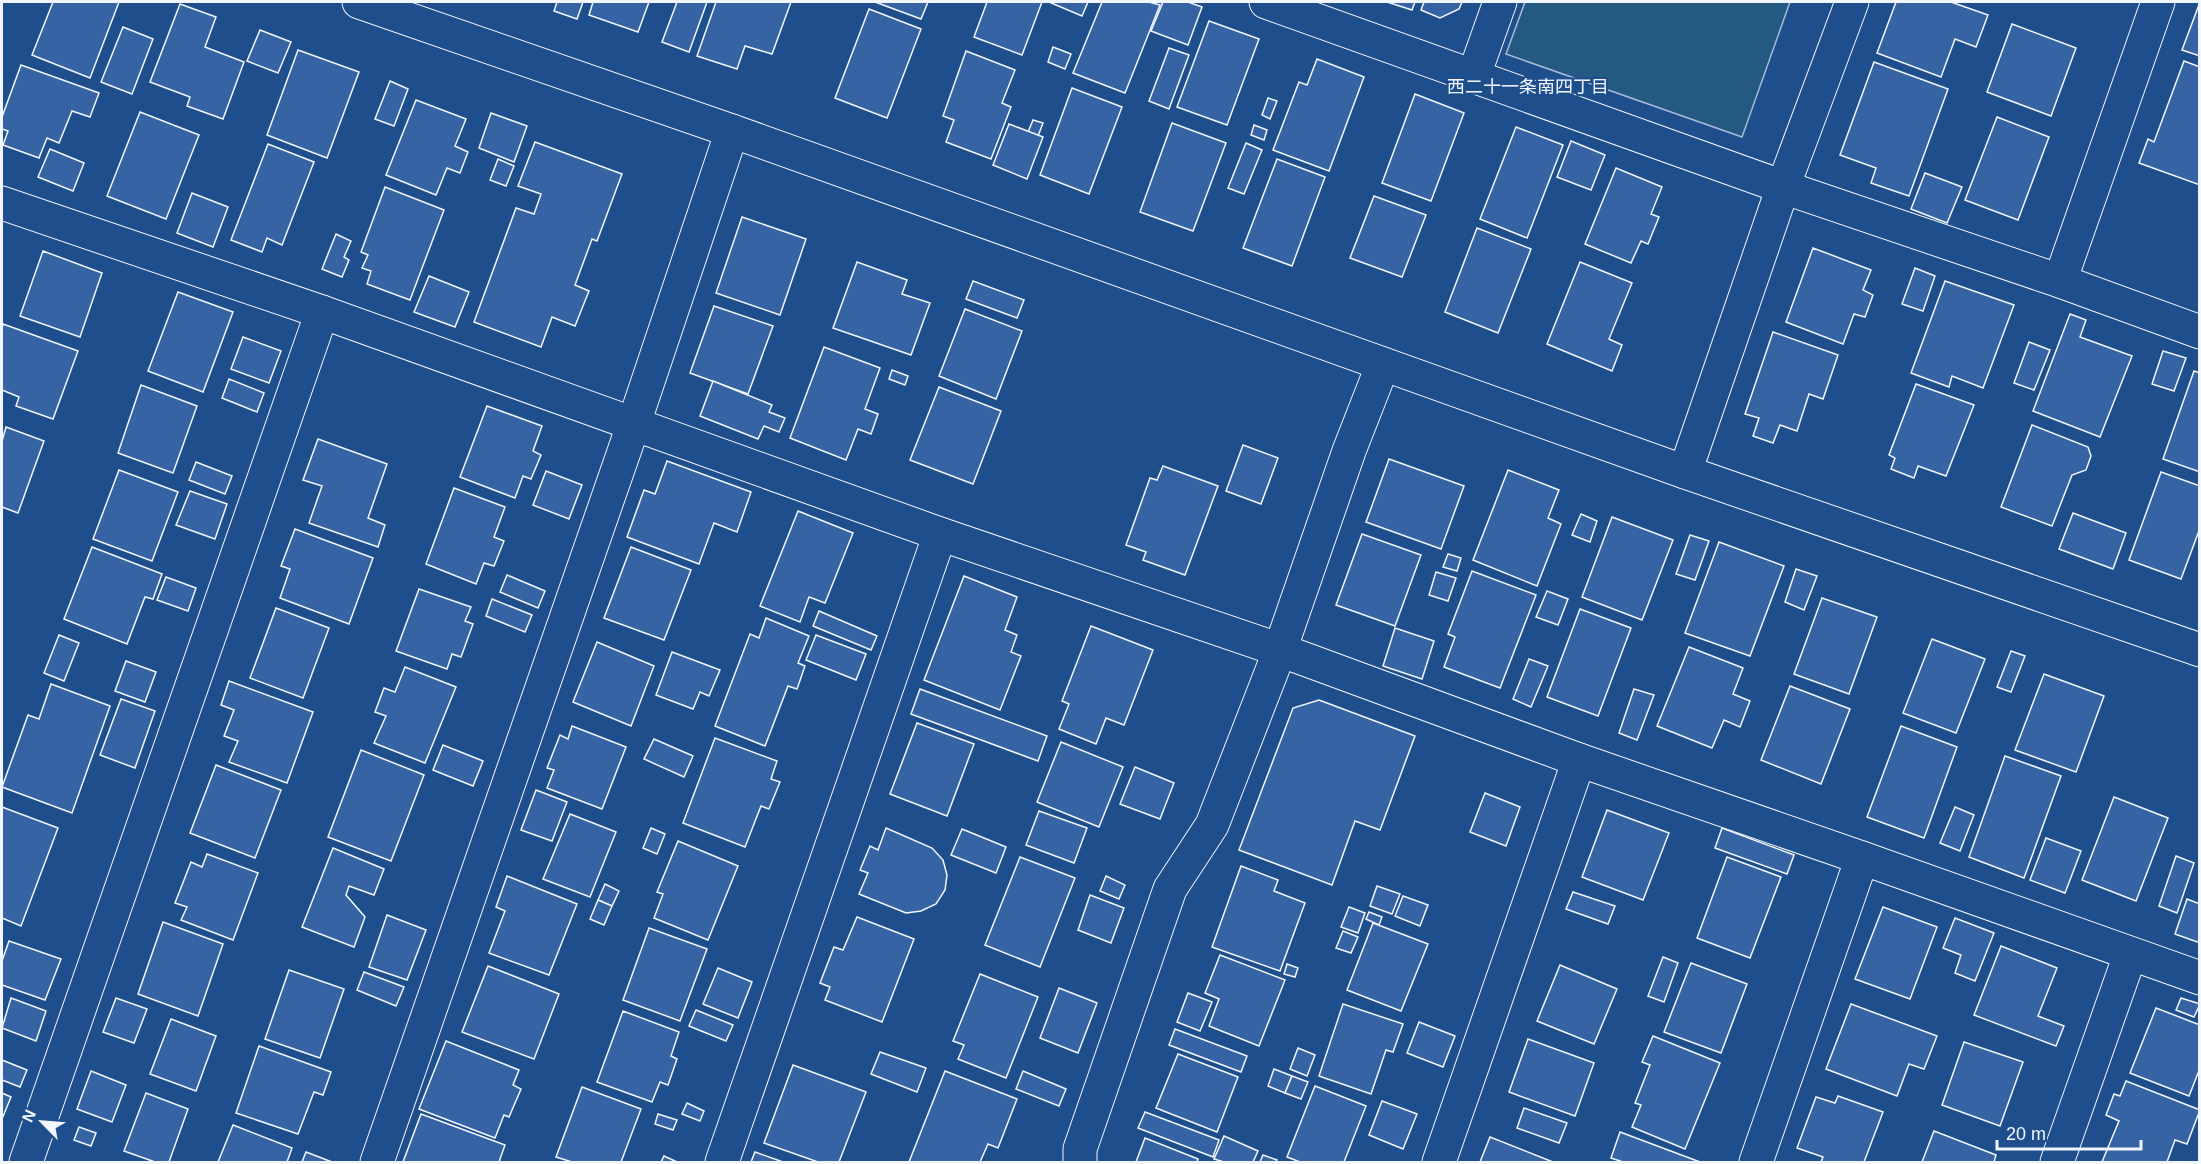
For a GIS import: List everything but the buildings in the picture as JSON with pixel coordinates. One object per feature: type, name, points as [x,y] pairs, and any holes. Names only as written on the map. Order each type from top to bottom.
[{"type":"street","points":[[359,2],[732,131],[1685,472],[2199,650]]},
{"type":"street","points":[[1266,2],[1783,187],[2199,332]]},
{"type":"street","points":[[1474,75],[1500,2]]},
{"type":"street","points":[[1685,472],[1783,187],[1851,2]]},
{"type":"street","points":[[2060,282],[2158,2]]},
{"type":"street","points":[[377,1162],[634,423],[732,131]]},
{"type":"street","points":[[4,213],[322,312],[940,534],[1280,650],[1579,760],[2199,978]]},
{"type":"street","points":[[26,1162],[322,312]]},
{"type":"street","points":[[1080,1162],[1080,1149],[1170,889],[1212,825],[1280,650],[1349,451],[1383,364]]},
{"type":"street","points":[[722,1162],[940,534]]},
{"type":"street","points":[[1439,1162],[1579,760]]},
{"type":"street","points":[[1756,1162],[1862,858]]},
{"type":"street","points":[[2057,1162],[2130,955]]},
{"type":"shaded area","points":[[1525,2],[1790,2],[1742,137],[1506,54]]},
{"type":"district","name":"西二十一条南四丁目","points":[[1528,87]]}]
